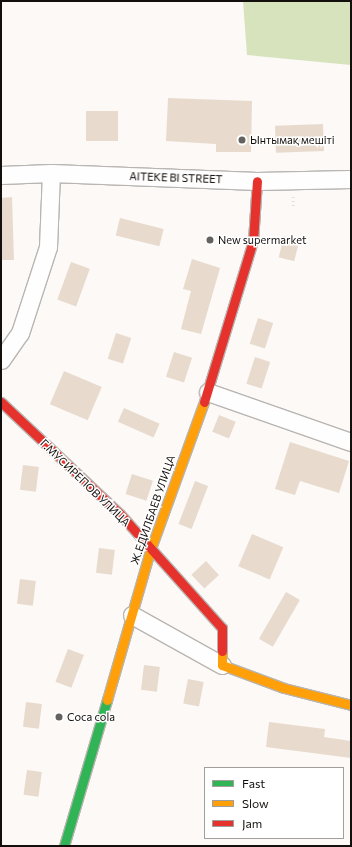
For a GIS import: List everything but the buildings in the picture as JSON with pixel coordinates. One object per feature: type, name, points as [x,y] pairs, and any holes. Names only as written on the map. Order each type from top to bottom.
[{"type":"street","name":"AITEKE BI STREET","points":[[1,175],[51,173],[257,181],[351,179]]},
{"type":"street","points":[[1,360],[20,333],[48,247],[51,173]]},
{"type":"street","name":"Ж.ЕДИЛБАЕВ УЛИЦА","points":[[64,846],[150,551],[208,392],[253,241],[257,181]]},
{"type":"street","points":[[208,392],[351,442]]},
{"type":"street","name":"Г.МУСИРЕПОВ УЛИЦА","points":[[1,402],[120,514],[150,551],[222,628],[222,665]]},
{"type":"street","points":[[132,615],[222,665],[284,688],[351,705]]},
{"type":"green space","points":[[243,1],[351,1],[351,65],[247,55]]},
{"type":"traffic: fast","points":[[64,846],[107,700]]},
{"type":"traffic: slow","points":[[107,700],[150,551],[204,402]]},
{"type":"traffic: slow","points":[[222,651],[222,665],[284,688],[351,705]]},
{"type":"traffic: jam","points":[[204,402],[253,241],[257,181]]},
{"type":"traffic: jam","points":[[1,402],[120,514],[222,628],[222,651]]},
{"type":"place","name":"Ынтымақ мешіті","points":[[242,140]]},
{"type":"place","name":"New supermarket","points":[[210,240]]},
{"type":"place","name":"Coca cola","points":[[59,717]]}]
